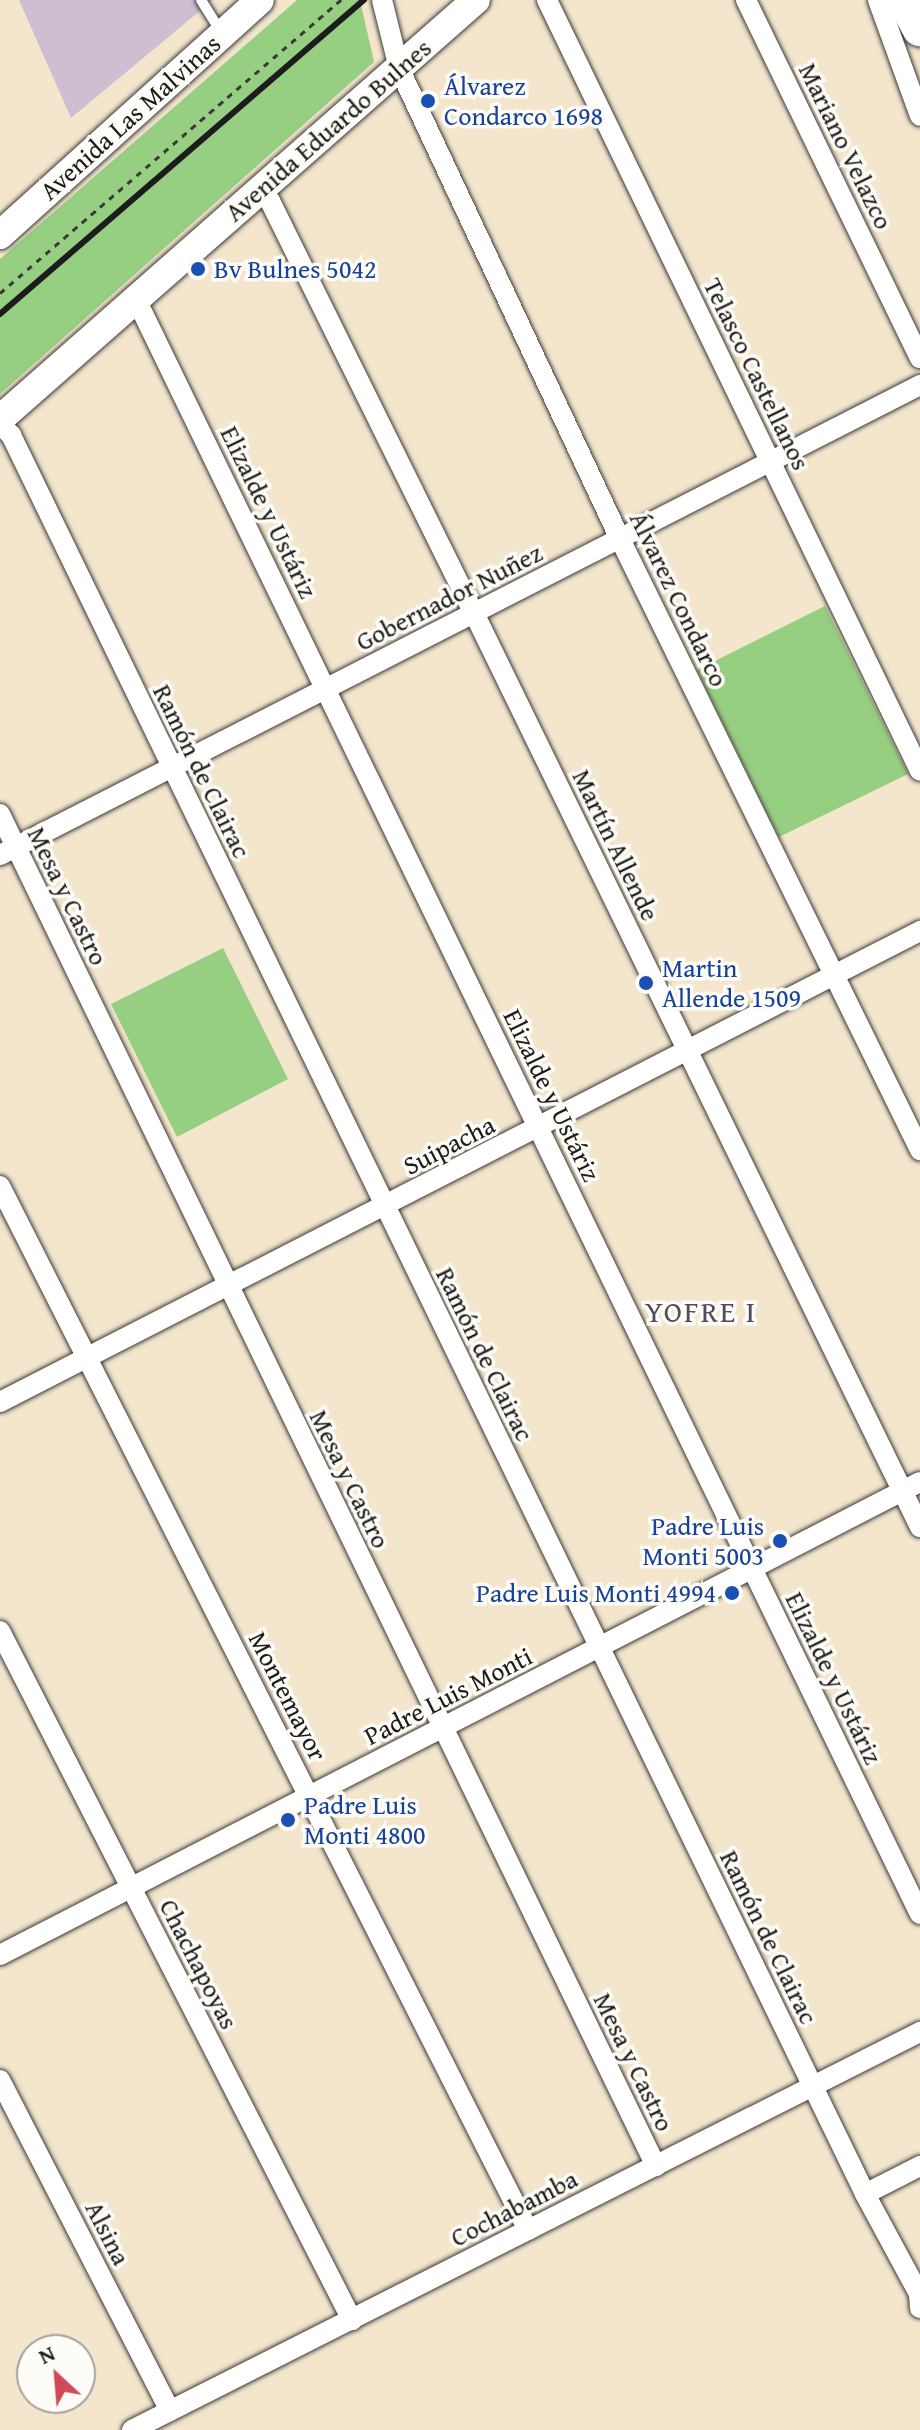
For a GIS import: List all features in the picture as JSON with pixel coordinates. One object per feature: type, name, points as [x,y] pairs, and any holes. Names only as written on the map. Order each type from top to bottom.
[{"type":"highway","points":[[905,0],[920,28]]},
{"type":"main road","name":"Avenida Las Malvinas","points":[[0,235],[260,0]]},
{"type":"main road","name":"Avenida Eduardo Bulnes","points":[[0,422],[476,0]]},
{"type":"street","name":"Álvarez Condarco","points":[[382,0],[399,68],[620,539],[920,1150]]},
{"type":"street","name":"Telasco Castellanos","points":[[547,0],[920,771]]},
{"type":"street","name":"Mariano Velazco","points":[[746,0],[920,358]]},
{"type":"street","points":[[878,0],[920,116]]},
{"type":"street","name":"Martín Allende","points":[[260,189],[277,215],[688,1050],[911,1486],[920,1527]]},
{"type":"street","name":"Elizalde y Ustáriz","points":[[136,299],[920,1914]]},
{"type":"street","name":"Gobernador Nuñez","points":[[8,850],[920,385]]},
{"type":"street","name":"Ramón de Clairac","points":[[0,422],[11,435],[865,2194],[920,2294],[920,2308]]},
{"type":"street","name":"Mesa y Castro","points":[[0,814],[8,850],[226,1286],[656,2166]]},
{"type":"street","name":"Suipacha","points":[[0,1402],[920,931]]},
{"type":"street","name":"Montemayor","points":[[0,1186],[528,2230]]},
{"type":"street","name":"Padre Luis Monti","points":[[0,1955],[911,1486]]},
{"type":"street","name":"Chachapoyas","points":[[0,1631],[352,2320]]},
{"type":"street","name":"Cochabamba","points":[[132,2430],[920,2032]]},
{"type":"street","name":"Alsina","points":[[0,2080],[170,2411]]},
{"type":"street","points":[[865,2194],[920,2166]]},
{"type":"lane","points":[[201,0],[222,33]]},
{"type":"path","points":[[0,293],[341,0]]},
{"type":"shaded area","points":[[19,0],[213,0],[71,118]]},
{"type":"green space","points":[[297,0],[360,0],[374,62],[0,394],[0,259]]},
{"type":"green space","points":[[825,606],[908,774],[779,837],[697,670]]},
{"type":"green space","points":[[223,948],[288,1079],[177,1137],[111,1004]]},
{"type":"railway","points":[[0,314],[364,0]]},
{"type":"place","name":"Álvarez Condarco 1698","points":[[428,101]]},
{"type":"place","name":"Bv Bulnes 5042","points":[[198,269]]},
{"type":"place","name":"Martin Allende 1509","points":[[646,983]]},
{"type":"place","name":"Padre Luis Monti 5003","points":[[780,1541]]},
{"type":"place","name":"Padre Luis Monti 4994","points":[[732,1593]]},
{"type":"place","name":"Padre Luis Monti 4800","points":[[288,1820]]},
{"type":"district","name":"YOFRE I","points":[[701,1311]]}]
